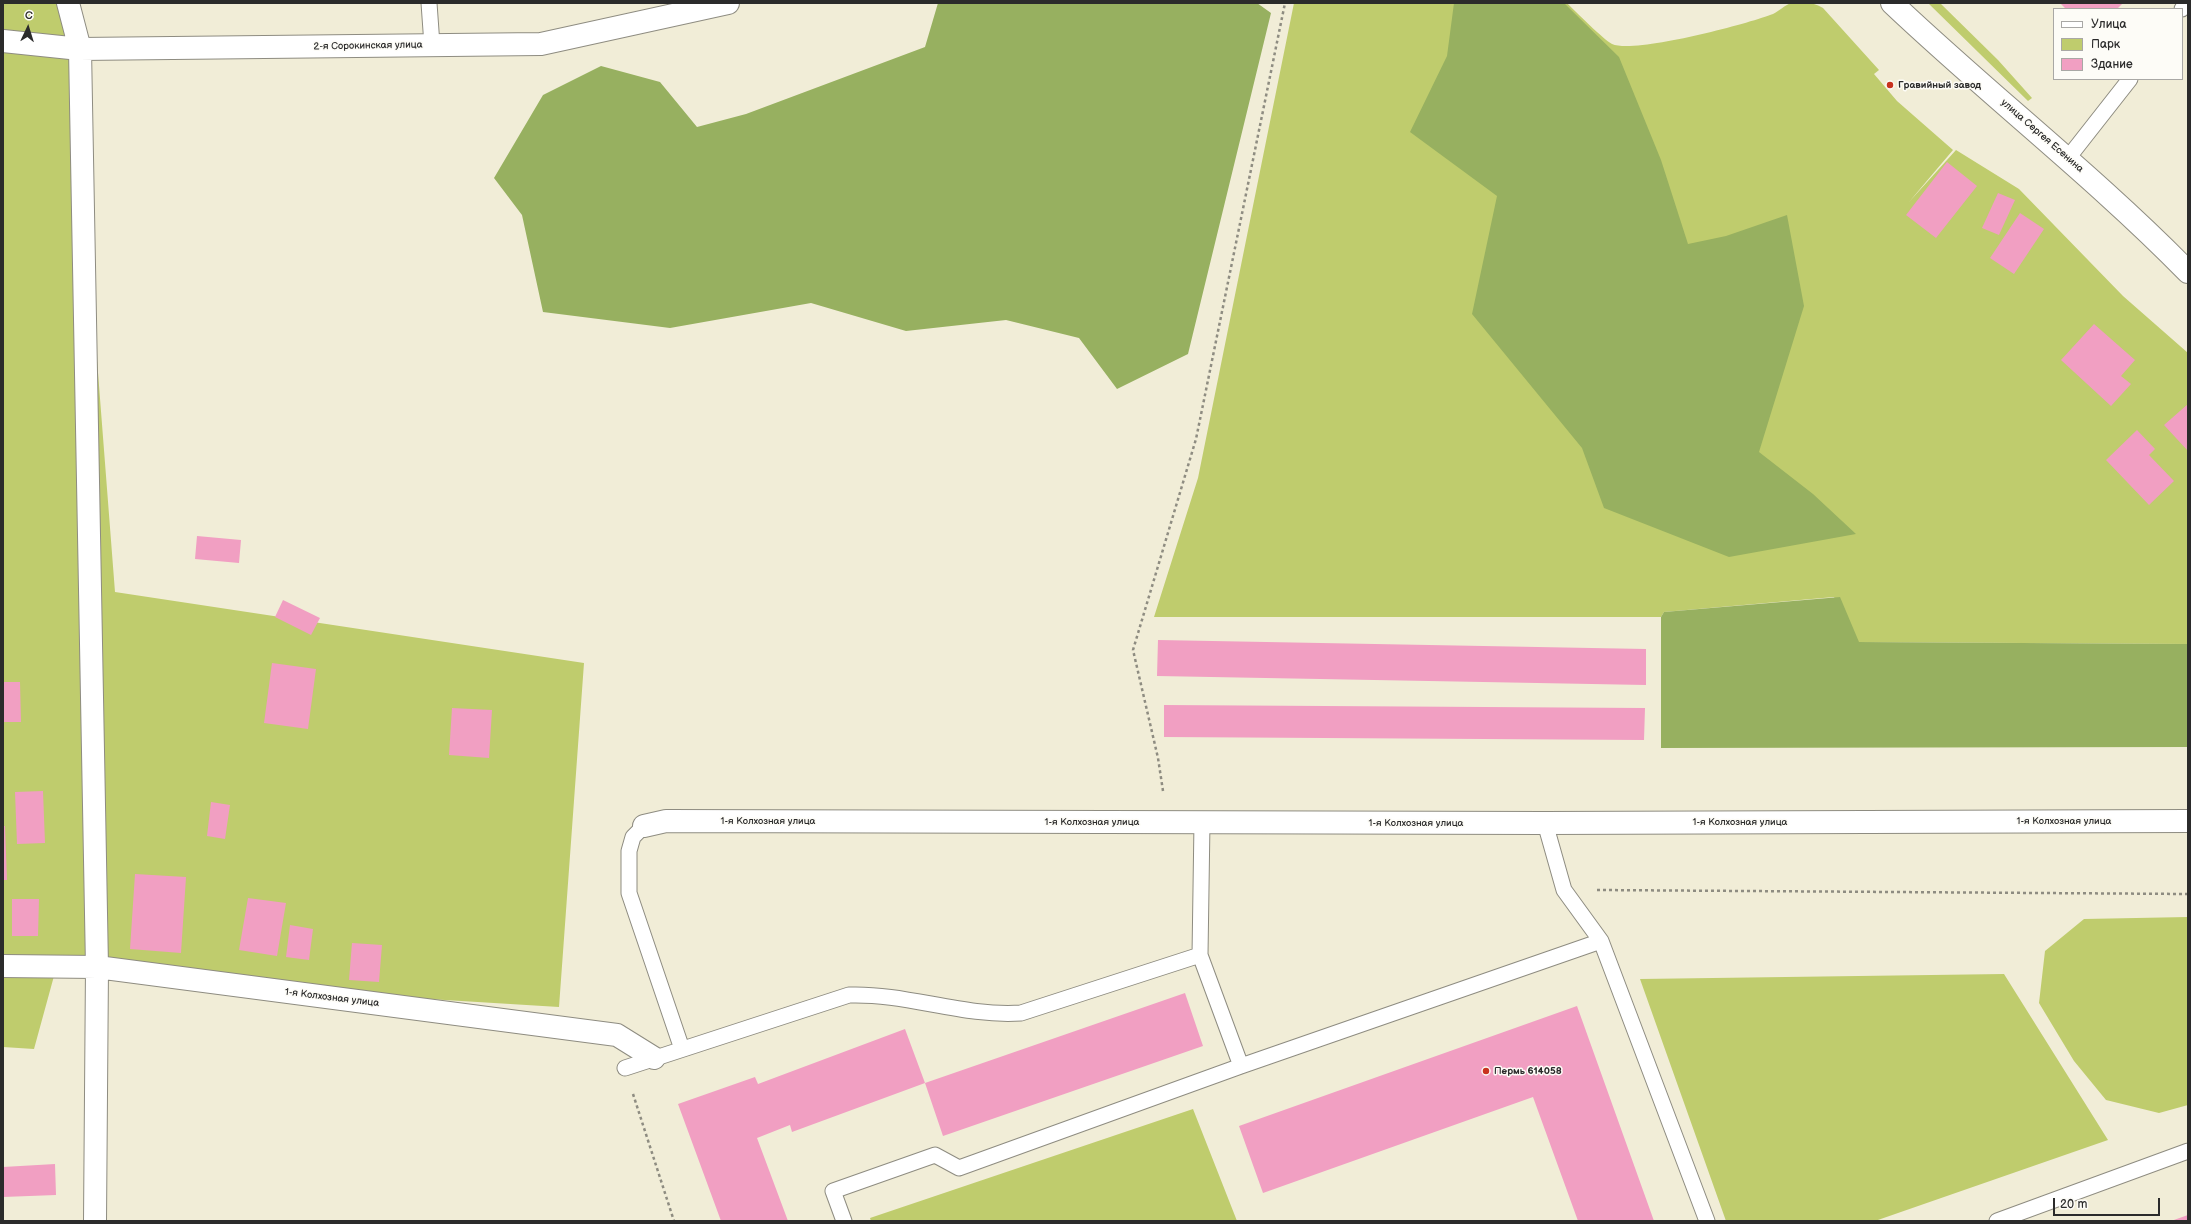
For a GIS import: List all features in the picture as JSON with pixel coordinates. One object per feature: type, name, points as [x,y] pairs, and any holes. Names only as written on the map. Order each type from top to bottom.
[{"type":"street","points":[[68,3],[80,49],[97,967],[95,1221]]},
{"type":"street","name":"2-я Сорокинская улица","points":[[3,40],[80,49],[541,44],[728,3]]},
{"type":"street","name":"улица Сергея Есенина","points":[[1892,3],[1932,41],[2068,158],[2188,272]]},
{"type":"street","name":"1-я Колхозная улица","points":[[644,826],[666,821],[1545,823],[2188,821]]},
{"type":"street","name":"1-я Колхозная улица","points":[[3,966],[97,967],[617,1036],[654,1058]]},
{"type":"lane","points":[[429,3],[432,45]]},
{"type":"lane","points":[[2068,158],[2129,80]]},
{"type":"lane","points":[[1202,822],[1200,955],[1241,1066]]},
{"type":"lane","points":[[1545,823],[1564,890],[1601,941],[1707,1221]]},
{"type":"lane","points":[[644,826],[633,837],[629,851],[629,893],[682,1049]]},
{"type":"lane","points":[[844,1221],[833,1191],[935,1155],[959,1168],[1241,1066],[1601,941]]},
{"type":"lane","points":[[625,1068],[849,995],[887,996],[997,1015],[1021,1013],[1200,955]]},
{"type":"lane","points":[[1997,1221],[2188,1151]]},
{"type":"path","points":[[1167,822],[1158,758],[1133,650],[1196,439],[1285,3]]},
{"type":"path","points":[[1564,890],[2188,894]]},
{"type":"path","points":[[625,1068],[674,1221]]},
{"type":"green space","points":[[1795,2],[1808,2],[1823,8],[1879,70],[1874,74],[1897,101],[1953,150],[1909,202],[1956,150],[2019,189],[2123,296],[2188,353],[2188,644],[1858,642],[1834,597],[1664,612],[1661,617],[1154,617],[1198,478],[1294,3],[1567,3],[1608,41],[1612,44],[1624,46],[1666,42],[1717,31],[1760,19]]},
{"type":"green space","points":[[3,3],[65,3],[70,11],[115,592],[584,663],[559,1007],[54,976],[34,1049],[3,1047]]},
{"type":"green space","points":[[938,3],[1257,3],[1271,13],[1188,354],[1117,389],[1079,338],[1006,320],[906,331],[811,303],[670,328],[543,312],[522,215],[494,178],[543,95],[601,66],[660,82],[697,127],[746,114],[925,47]]},
{"type":"green space","points":[[1454,3],[1564,3],[1619,57],[1661,160],[1688,244],[1726,236],[1787,215],[1804,306],[1759,452],[1813,494],[1856,534],[1729,557],[1604,508],[1582,448],[1472,314],[1497,196],[1410,132],[1447,56]]},
{"type":"green space","points":[[1928,3],[1940,3],[1998,60],[2032,98],[2028,101]]},
{"type":"green space","points":[[1840,597],[1859,642],[2188,644],[2188,747],[1661,748],[1661,617],[1664,612]]},
{"type":"green space","points":[[2188,917],[2188,1105],[2159,1113],[2106,1100],[2074,1061],[2039,1003],[2045,951],[2084,919]]},
{"type":"green space","points":[[2004,974],[2108,1140],[1875,1221],[1726,1221],[1640,979]]},
{"type":"green space","points":[[1193,1109],[1237,1221],[871,1221],[870,1218]]},
{"type":"building","points":[[2060,3],[2123,3],[2118,8],[2065,8]]},
{"type":"building","points":[[1947,162],[1977,186],[1936,238],[1906,215]]},
{"type":"building","points":[[1998,193],[2015,200],[1999,235],[1982,228]]},
{"type":"building","points":[[2020,213],[2044,229],[2014,274],[1990,258]]},
{"type":"building","points":[[2094,324],[2135,360],[2121,376],[2131,384],[2111,406],[2061,360]]},
{"type":"building","points":[[2188,404],[2188,451],[2164,425]]},
{"type":"building","points":[[2137,430],[2155,449],[2149,455],[2174,481],[2149,505],[2106,460]]},
{"type":"building","points":[[197,536],[241,540],[239,563],[195,559]]},
{"type":"building","points":[[283,600],[320,618],[311,635],[275,617]]},
{"type":"building","points":[[1158,640],[1646,649],[1646,685],[1157,676]]},
{"type":"building","points":[[272,663],[316,669],[308,729],[264,723]]},
{"type":"building","points":[[3,682],[20,682],[21,722],[3,722]]},
{"type":"building","points":[[1164,705],[1645,708],[1644,740],[1164,737]]},
{"type":"building","points":[[452,708],[492,710],[489,758],[449,755]]},
{"type":"building","points":[[43,791],[45,843],[17,844],[15,792]]},
{"type":"building","points":[[211,802],[230,805],[225,839],[207,836]]},
{"type":"building","points":[[3,826],[5,826],[7,880],[3,880]]},
{"type":"building","points":[[135,874],[186,877],[181,953],[130,949]]},
{"type":"building","points":[[248,898],[286,903],[277,956],[239,950]]},
{"type":"building","points":[[12,899],[39,899],[38,936],[12,936]]},
{"type":"building","points":[[290,925],[313,929],[309,960],[286,957]]},
{"type":"building","points":[[352,943],[382,945],[379,982],[349,980]]},
{"type":"building","points":[[1185,993],[1203,1046],[943,1136],[925,1083]]},
{"type":"building","points":[[1577,1006],[1654,1221],[1578,1221],[1533,1097],[1263,1193],[1239,1126]]},
{"type":"building","points":[[905,1029],[925,1083],[792,1132],[790,1125],[757,1138],[788,1221],[721,1221],[678,1104],[755,1077],[758,1084]]},
{"type":"building","points":[[55,1164],[56,1195],[3,1197],[3,1167]]},
{"type":"building","points":[[2188,1215],[2188,1221],[2171,1221]]},
{"type":"place","name":"Гравийный завод","points":[[1890,85]]},
{"type":"place","name":"Пермь 614058","points":[[1486,1071]]}]
